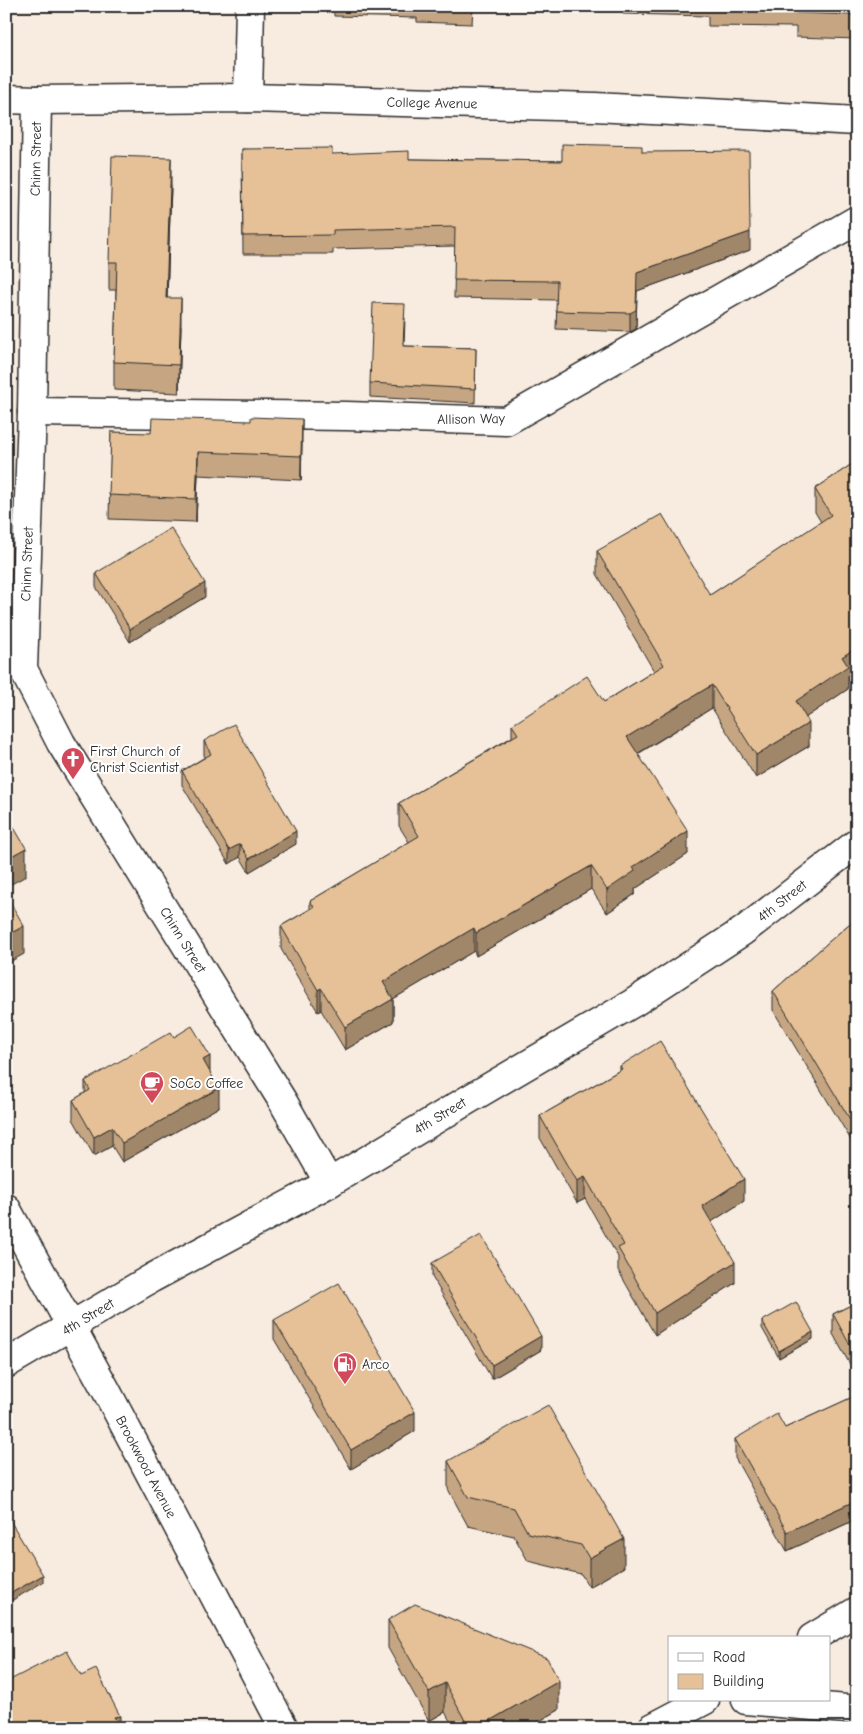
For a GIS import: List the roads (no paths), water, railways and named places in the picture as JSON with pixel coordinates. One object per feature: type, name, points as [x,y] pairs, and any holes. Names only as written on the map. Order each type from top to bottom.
[{"type":"street","points":[[248,98],[250,6]]},
{"type":"street","name":"College Avenue","points":[[6,99],[248,98],[595,107],[857,121]]},
{"type":"street","name":"Chinn Street","points":[[37,100],[32,412],[14,674],[61,743],[282,1100],[329,1183]]},
{"type":"street","name":"Allison Way","points":[[32,412],[347,416],[506,421],[857,220]]},
{"type":"street","name":"4th Street","points":[[6,1364],[152,1278],[329,1183],[633,1003],[743,931],[857,843]]},
{"type":"street","name":"Brookwood Avenue","points":[[6,1208],[284,1728]]},
{"type":"street","points":[[815,1636],[857,1611]]},
{"type":"street","points":[[652,1728],[701,1702]]},
{"type":"street","points":[[768,1702],[857,1710]]},
{"type":"place","name":"First Church of Christ Scientist","points":[[73,780]]},
{"type":"place","name":"SoCo Coffee","points":[[152,1104]]},
{"type":"place","name":"Arco","points":[[345,1385]]}]
